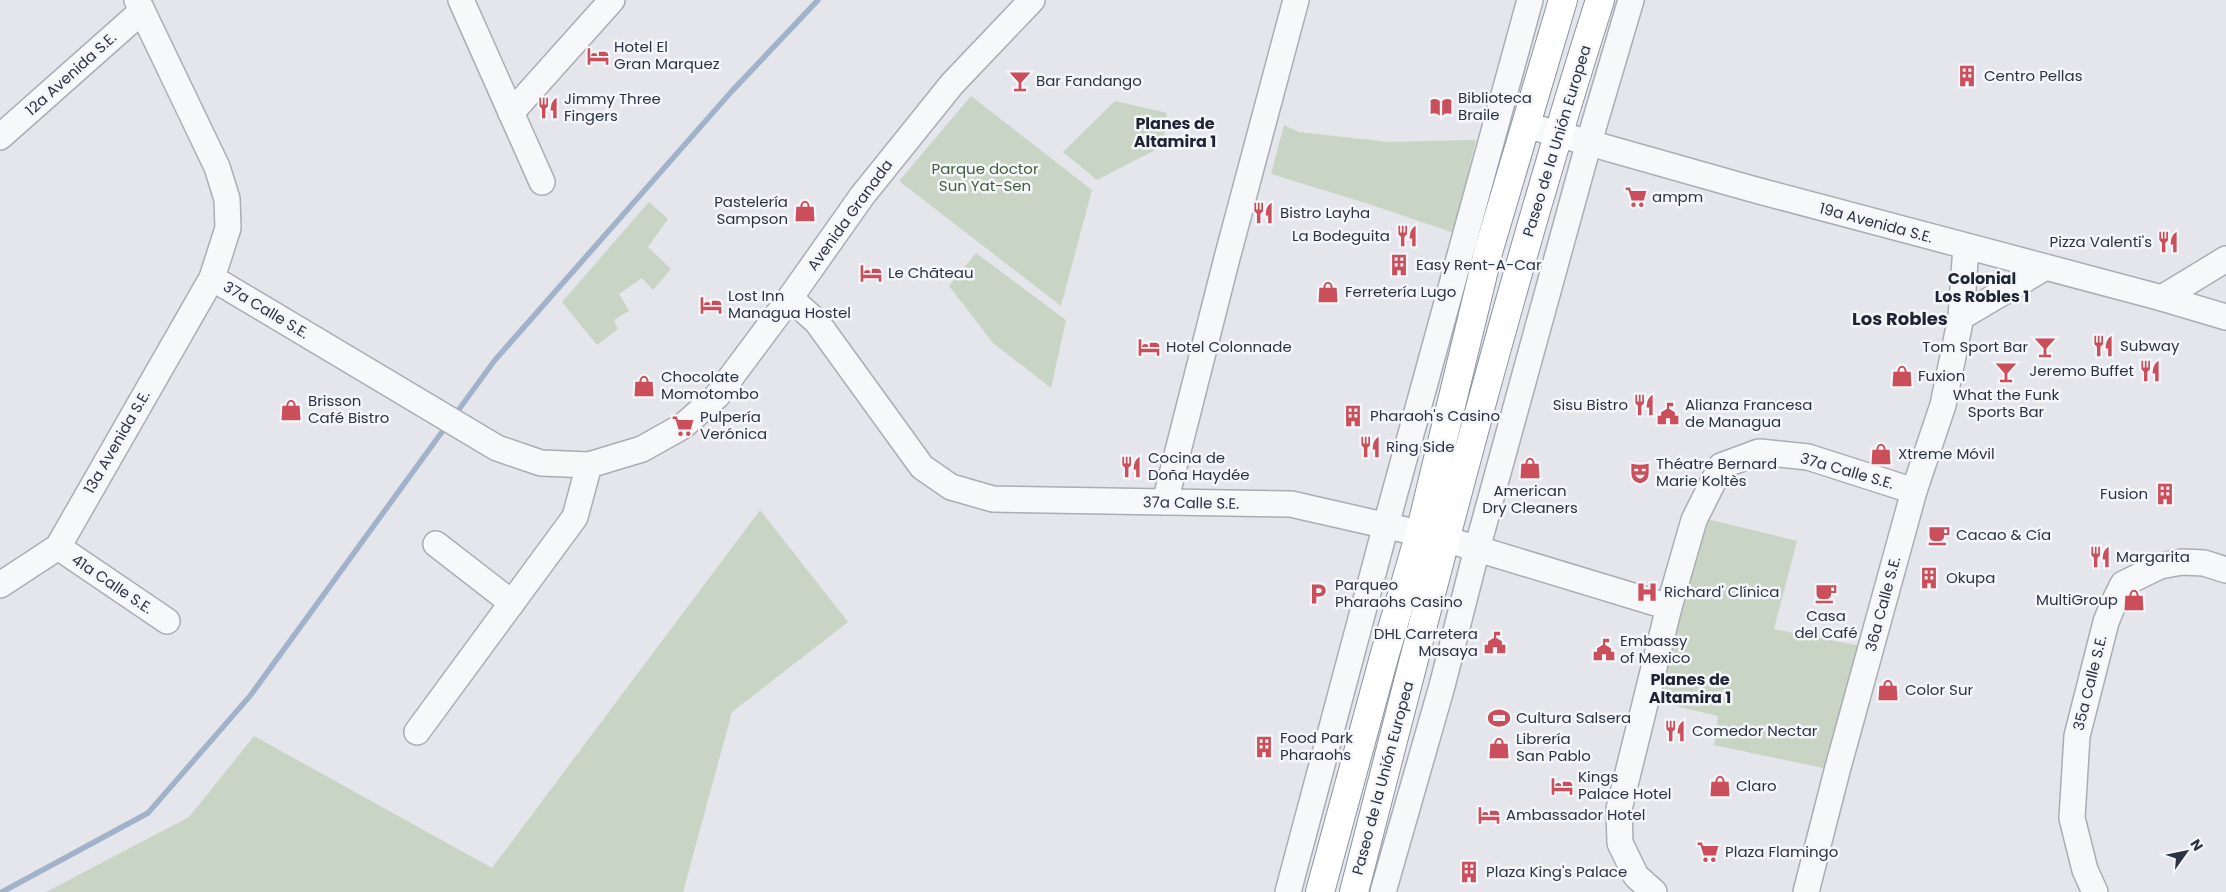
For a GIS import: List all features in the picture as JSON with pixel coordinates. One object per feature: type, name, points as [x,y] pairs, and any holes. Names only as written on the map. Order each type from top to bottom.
[{"type":"highway","name":"Paseo de la Unión Europea","points":[[1354,892],[1433,536],[1489,249],[1563,0]]},
{"type":"highway","name":"Paseo de la Unión Europea","points":[[1320,892],[1381,667],[1433,536],[1600,0]]},
{"type":"street","points":[[461,0],[542,182]]},
{"type":"street","points":[[511,113],[612,0]]},
{"type":"street","name":"Avenida Granada","points":[[589,465],[642,449],[683,426],[717,396],[790,298],[862,196],[952,84],[1032,0]]},
{"type":"street","points":[[1165,502],[1227,258],[1296,0]]},
{"type":"street","points":[[1288,892],[1386,525],[1530,0]]},
{"type":"street","points":[[1383,892],[1442,686],[1477,549],[1589,142],[1631,0]]},
{"type":"street","name":"37a Calle S.E.","points":[[139,6],[217,167],[227,200],[228,228],[212,278],[497,448],[541,463],[589,465]]},
{"type":"street","name":"12a Avenida S.E.","points":[[0,137],[139,6]]},
{"type":"street","name":"19a Avenida S.E.","points":[[1526,125],[1752,189],[2162,298],[2226,318]]},
{"type":"street","name":"36a Calle S.E.","points":[[1806,892],[1837,771],[1914,491],[1943,405],[1960,317],[1966,247]]},
{"type":"street","points":[[2162,298],[2226,259]]},
{"type":"street","points":[[1960,317],[2044,268]]},
{"type":"street","name":"13a Avenida S.E.","points":[[0,585],[58,546],[212,278]]},
{"type":"street","name":"37a Calle S.E.","points":[[790,298],[817,322],[922,467],[951,487],[993,499],[1291,504],[1433,536],[1669,607]]},
{"type":"street","name":"37a Calle S.E.","points":[[1654,892],[1636,876],[1620,843],[1619,809],[1669,607],[1694,520],[1721,466],[1760,452],[1808,457],[1914,491]]},
{"type":"street","points":[[418,732],[574,517],[589,465]]},
{"type":"street","points":[[436,544],[512,603]]},
{"type":"street","name":"41a Calle S.E.","points":[[58,546],[167,621]]},
{"type":"street","name":"35a Calle S.E.","points":[[2095,892],[2085,870],[2072,818],[2077,736],[2106,622],[2114,602],[2123,584],[2160,566],[2182,562],[2204,563],[2226,570]]},
{"type":"green space","name":"Parque doctor Sun Yat-Sen","points":[[971,96],[1092,190],[1061,306],[899,181]]},
{"type":"green space","points":[[1115,101],[1167,113],[1163,146],[1097,180],[1063,152]]},
{"type":"green space","points":[[1284,125],[1299,132],[1388,142],[1476,140],[1454,233],[1271,174]]},
{"type":"green space","points":[[649,202],[668,219],[648,247],[671,269],[653,290],[642,278],[619,294],[629,311],[614,320],[618,329],[597,345],[562,302]]},
{"type":"green space","points":[[976,253],[1066,320],[1051,388],[993,343],[949,286]]},
{"type":"green space","points":[[760,510],[848,622],[732,712],[683,892],[46,892],[189,817],[254,736],[492,868]]},
{"type":"green space","points":[[1695,516],[1797,541],[1774,629],[1871,648],[1837,771],[1714,745],[1718,716],[1646,699]]},
{"type":"waterway","points":[[454,416],[495,360],[732,91],[818,0]]},
{"type":"waterway","points":[[2,892],[148,813],[250,696],[447,425]]},
{"type":"place","name":"Hotel El Gran Marquez","points":[[598,56]]},
{"type":"place","name":"Centro Pellas","points":[[1967,76]]},
{"type":"place","name":"Bar Fandango","points":[[1020,81]]},
{"type":"place","name":"Biblioteca Braile","points":[[1441,107]]},
{"type":"place","name":"Jimmy Three Fingers","points":[[548,108]]},
{"type":"place","name":"ampm","points":[[1636,197]]},
{"type":"place","name":"Pastelería Sampson","points":[[805,211]]},
{"type":"place","name":"Bistro Layha","points":[[1263,213]]},
{"type":"place","name":"La Bodeguita","points":[[1407,236]]},
{"type":"place","name":"Pizza Valenti's","points":[[2168,242]]},
{"type":"place","name":"Easy Rent-A-Car","points":[[1399,265]]},
{"type":"place","name":"Le Chãteau","points":[[871,273]]},
{"type":"place","name":"Ferretería Lugo","points":[[1328,292]]},
{"type":"place","name":"Lost Inn Managua Hostel","points":[[711,305]]},
{"type":"place","name":"Subway","points":[[2103,346]]},
{"type":"place","name":"Hotel Colonnade","points":[[1149,347]]},
{"type":"place","name":"Tom Sport Bar","points":[[2045,347]]},
{"type":"place","name":"Jeremo Buffet","points":[[2150,371]]},
{"type":"place","name":"What the Funk Sports Bar","points":[[2006,372]]},
{"type":"place","name":"Fuxion","points":[[1902,376]]},
{"type":"place","name":"Chocolate Momotombo","points":[[644,386]]},
{"type":"place","name":"Sisu Bistro","points":[[1644,405]]},
{"type":"place","name":"Brisson Café Bistro","points":[[291,410]]},
{"type":"place","name":"Alianza Francesa de Managua","points":[[1668,414]]},
{"type":"place","name":"Pharaoh's Casino","points":[[1353,416]]},
{"type":"place","name":"Pulpería Verónica","points":[[683,426]]},
{"type":"place","name":"Ring Side","points":[[1370,447]]},
{"type":"place","name":"Xtreme Móvil","points":[[1881,454]]},
{"type":"place","name":"Cocina de Doña Haydée","points":[[1131,467]]},
{"type":"place","name":"American Dry Cleaners","points":[[1530,468]]},
{"type":"place","name":"Théatre Bernard Marie Koltès","points":[[1640,473]]},
{"type":"place","name":"Fusion","points":[[2165,494]]},
{"type":"place","name":"Cacao & Cía","points":[[1939,535]]},
{"type":"place","name":"Margarita","points":[[2100,557]]},
{"type":"place","name":"Okupa","points":[[1929,578]]},
{"type":"place","name":"Richard' Clínica","points":[[1647,592]]},
{"type":"place","name":"Casa del Café","points":[[1826,593]]},
{"type":"place","name":"Parqueo Pharaohs Casino","points":[[1318,594]]},
{"type":"place","name":"MultiGroup","points":[[2134,600]]},
{"type":"place","name":"DHL Carretera Masaya","points":[[1495,643]]},
{"type":"place","name":"Embassy of Mexico","points":[[1604,650]]},
{"type":"place","name":"Color Sur","points":[[1888,690]]},
{"type":"place","name":"Cultura Salsera","points":[[1499,718]]},
{"type":"place","name":"Comedor Nectar","points":[[1675,731]]},
{"type":"place","name":"Food Park Pharaohs","points":[[1264,747]]},
{"type":"place","name":"Librería San Pablo","points":[[1499,748]]},
{"type":"place","name":"Kings Palace Hotel","points":[[1562,786]]},
{"type":"place","name":"Claro","points":[[1720,786]]},
{"type":"place","name":"Ambassador Hotel","points":[[1489,815]]},
{"type":"place","name":"Plaza Flamingo","points":[[1708,852]]},
{"type":"place","name":"Plaza King's Palace","points":[[1469,872]]},
{"type":"district","name":"Planes de Altamira 1","points":[[1175,132]]},
{"type":"district","name":"Colonial Los Robles 1","points":[[1982,287]]},
{"type":"district","name":"Los Robles","points":[[1900,319]]},
{"type":"district","name":"Planes de Altamira 1","points":[[1690,688]]}]
